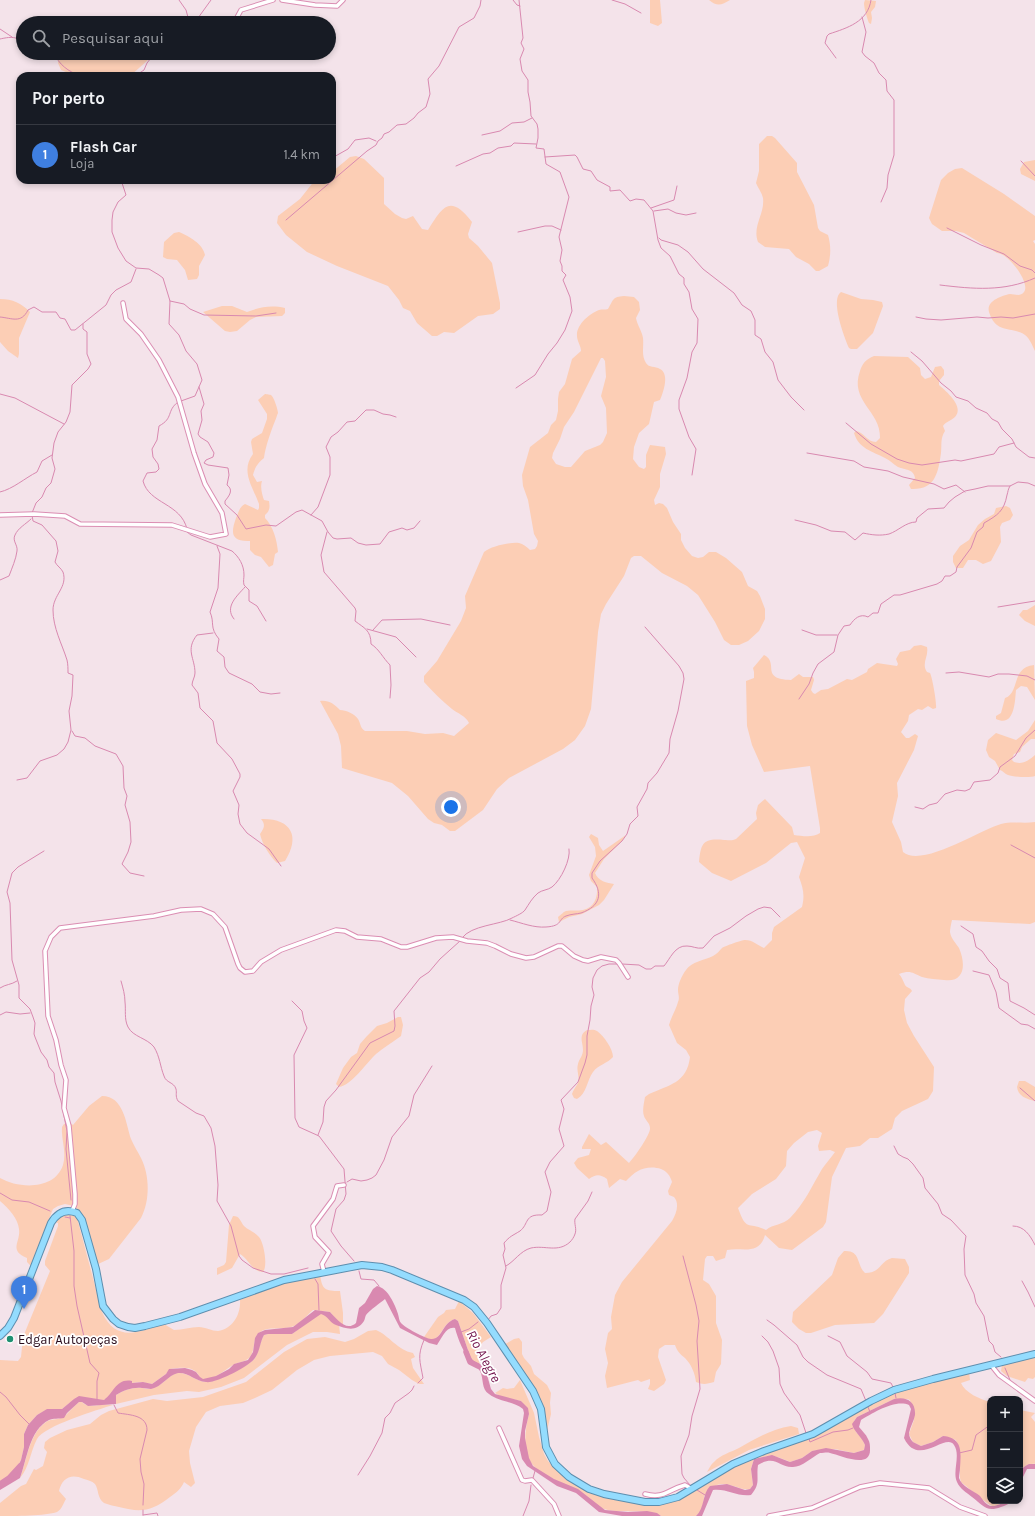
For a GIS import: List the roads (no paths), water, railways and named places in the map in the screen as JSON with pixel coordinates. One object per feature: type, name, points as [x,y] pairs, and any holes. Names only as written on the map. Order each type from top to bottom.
[{"type":"highway","points":[[0,1336],[8,1328],[14,1318],[54,1218],[61,1212],[72,1211],[82,1220],[96,1269],[103,1306],[113,1319],[119,1324],[128,1327],[135,1328],[180,1317],[210,1308],[268,1285],[362,1265],[382,1267],[452,1294],[474,1307],[487,1322],[533,1391],[541,1410],[544,1438],[550,1456],[562,1471],[583,1485],[597,1492],[645,1502],[668,1501],[678,1497],[733,1464],[764,1451],[813,1434],[871,1401],[894,1390],[1035,1354]]},
{"type":"street","points":[[238,16],[241,10],[273,0]]},
{"type":"street","points":[[282,0],[315,5],[336,6],[343,0]]},
{"type":"street","points":[[0,515],[34,514],[65,516],[80,524],[172,525],[210,537],[226,534],[222,513],[205,484],[194,453],[178,397],[159,360],[141,334],[126,319],[123,303]]},
{"type":"street","points":[[72,1211],[75,1204],[75,1194],[69,1126],[64,1108],[66,1080],[61,1065],[56,1040],[48,1016],[46,951],[52,937],[60,928],[154,916],[181,910],[201,909],[213,914],[225,927],[238,964],[245,972],[253,971],[263,960],[284,949],[339,930],[345,931],[357,937],[381,939],[401,947],[407,947],[436,938],[452,937],[467,941],[487,943],[511,954],[526,958],[534,957],[558,946],[562,946],[574,956],[583,960],[588,961],[601,957],[616,960],[628,977]]},
{"type":"street","points":[[324,1272],[322,1264],[329,1252],[315,1237],[313,1226],[333,1199],[337,1186],[344,1185]]},
{"type":"street","points":[[991,1365],[999,1375],[1035,1401]]},
{"type":"street","points":[[499,1428],[522,1480],[532,1480],[554,1504],[559,1516]]},
{"type":"street","points":[[769,1516],[812,1508],[860,1487],[880,1483],[929,1488],[960,1507],[985,1516]]},
{"type":"street","points":[[645,1494],[660,1496],[685,1485],[692,1489]]},
{"type":"waterway","points":[[179,0],[186,10],[188,16]]},
{"type":"waterway","points":[[199,16],[211,0]]},
{"type":"waterway","points":[[336,177],[376,145],[384,134],[389,132],[397,125],[406,124],[426,107],[430,94],[428,79],[439,66],[459,27],[474,18],[480,6],[481,0]]},
{"type":"waterway","points":[[513,0],[520,6]]},
{"type":"waterway","points":[[516,388],[535,375],[565,330],[572,311],[570,297],[563,280],[566,275],[562,271],[560,261],[562,250],[559,237],[569,197],[560,172],[546,164],[544,149],[536,148],[538,129],[537,124],[531,116],[528,80],[522,71],[520,59],[524,49],[521,43],[523,38],[519,0]]},
{"type":"waterway","points":[[612,0],[625,4],[641,13]]},
{"type":"waterway","points":[[836,58],[825,43],[827,36],[856,23],[861,19],[866,14],[871,0]]},
{"type":"waterway","points":[[862,17],[866,32],[862,52],[874,63],[879,73],[886,80],[887,91],[894,100],[894,155],[888,175],[887,188],[881,202]]},
{"type":"waterway","points":[[0,29],[12,37]]},
{"type":"waterway","points":[[0,39],[10,37],[16,38]]},
{"type":"waterway","points":[[58,60],[64,67],[72,72]]},
{"type":"waterway","points":[[141,72],[144,70],[149,60]]},
{"type":"waterway","points":[[482,135],[500,131],[512,123],[524,122],[532,118]]},
{"type":"waterway","points":[[336,156],[348,149],[355,140],[369,138],[376,141]]},
{"type":"waterway","points":[[456,166],[483,154],[490,153],[498,148],[511,146],[514,143],[536,144]]},
{"type":"waterway","points":[[545,157],[575,155],[583,169],[591,171],[597,180],[610,187],[610,191],[620,190],[630,201],[636,199],[644,200],[653,211],[658,240],[661,248],[670,256],[679,274],[684,278],[684,284],[689,292],[692,309],[698,319],[697,343],[692,352],[687,378],[679,400],[679,409],[689,437],[696,449],[692,475]]},
{"type":"waterway","points":[[1021,161],[1035,176]]},
{"type":"waterway","points":[[122,184],[126,195],[118,202],[113,212],[112,220],[112,232],[118,248],[126,261],[136,268],[149,269],[163,278],[170,301],[169,324],[179,335],[186,351],[197,364],[202,380],[195,396],[181,401]]},
{"type":"waterway","points":[[286,220],[328,184]]},
{"type":"waterway","points":[[651,208],[674,200],[677,186]]},
{"type":"waterway","points":[[654,211],[668,209],[676,213],[686,215],[696,213]]},
{"type":"waterway","points":[[518,232],[545,226],[552,226],[561,230]]},
{"type":"waterway","points":[[947,228],[981,245],[1004,254],[1020,266],[1032,270],[1035,273]]},
{"type":"waterway","points":[[659,238],[678,245],[688,252],[703,269],[734,293],[742,305],[751,311],[755,320],[755,335],[761,339],[765,352],[773,362],[778,380],[791,397],[804,410]]},
{"type":"waterway","points":[[0,317],[19,319],[28,310],[34,307],[42,312],[56,312],[60,318],[65,319],[71,330],[75,330],[106,305],[111,295],[116,290],[131,282],[136,269]]},
{"type":"waterway","points":[[940,285],[964,288],[988,288],[1012,286],[1035,278]]},
{"type":"waterway","points":[[170,301],[184,304],[190,309],[204,315],[256,316],[276,313]]},
{"type":"waterway","points":[[916,317],[941,320],[977,317],[1013,318],[1035,314]]},
{"type":"waterway","points":[[32,513],[36,503],[51,483],[55,469],[52,458],[54,443],[58,432],[66,422],[70,412],[72,385],[91,364],[87,354],[87,332],[83,329],[83,324]]},
{"type":"waterway","points":[[911,352],[922,361],[941,383],[956,397],[968,401],[976,408],[987,413],[992,419],[998,422],[1002,429],[1012,439],[1016,447],[1029,457],[1035,458]]},
{"type":"waterway","points":[[199,387],[204,404],[201,411],[202,420],[198,434],[208,442],[214,453],[213,457],[206,460],[204,463],[228,468],[229,475],[227,485],[230,491],[225,504],[237,515],[246,529],[266,525],[276,526],[296,512],[302,510],[322,521],[333,538],[351,538],[358,543],[366,545],[380,544],[389,532],[402,528],[407,530],[414,528],[420,521]]},
{"type":"waterway","points":[[0,394],[15,398],[64,424]]},
{"type":"waterway","points":[[178,402],[172,408],[167,420],[159,426],[157,440],[152,449],[153,457],[158,464],[159,469],[156,472],[147,473],[143,481],[146,489],[152,495],[172,508],[184,520],[187,529]]},
{"type":"waterway","points":[[311,515],[318,507],[330,475],[330,457],[326,447],[331,437],[347,422],[355,421],[366,410],[374,410],[396,417]]},
{"type":"waterway","points":[[846,423],[871,444],[897,459],[922,465],[955,460],[961,461],[994,454],[999,447],[1014,443]]},
{"type":"waterway","points":[[807,453],[854,461],[864,467],[888,471],[903,477],[934,484],[944,489],[956,485],[965,492]]},
{"type":"waterway","points":[[0,492],[5,491],[37,472],[42,461],[52,455]]},
{"type":"waterway","points":[[795,520],[816,525],[831,531],[845,532],[855,540],[863,533],[873,535],[892,533],[909,523],[916,522],[917,518],[928,509],[944,508],[955,497],[965,491],[988,486],[1010,486],[1018,482],[1028,483],[1035,486]]},
{"type":"waterway","points":[[799,699],[809,684],[818,664],[834,652],[838,635],[844,626],[850,625],[860,616],[868,617],[873,613],[878,613],[881,604],[894,595],[900,595],[937,584],[942,581],[945,576],[950,576],[956,572],[957,567],[971,548],[977,532],[983,527],[984,523],[997,515],[1002,509],[1010,486]]},
{"type":"waterway","points":[[17,780],[27,778],[40,761],[57,755],[64,749],[68,742],[71,730],[69,711],[72,696],[73,675],[68,673],[67,660],[53,617],[55,600],[64,582],[64,577],[63,572],[55,562],[58,551],[56,541],[42,525],[33,521],[32,515]]},
{"type":"waterway","points":[[0,580],[9,576],[15,560],[17,549],[14,537],[16,533],[31,519]]},
{"type":"waterway","points":[[187,532],[191,535],[232,551],[237,556],[243,568],[244,585],[249,590],[249,601],[257,606],[266,621]]},
{"type":"waterway","points":[[327,532],[321,555],[324,572],[355,608],[355,621],[368,632],[370,635],[371,644],[390,665],[390,698]]},
{"type":"waterway","points":[[217,546],[220,554],[218,588],[210,612],[213,628],[219,639],[217,651],[224,657],[225,667],[229,673],[252,684],[260,692],[271,694],[280,693]]},
{"type":"waterway","points":[[234,619],[231,615],[231,606],[235,598],[245,587]]},
{"type":"waterway","points":[[998,607],[1035,601]]},
{"type":"waterway","points":[[373,630],[382,620],[421,619],[450,625]]},
{"type":"waterway","points":[[510,920],[537,927],[546,927],[558,924],[566,916],[581,913],[593,907],[599,894],[596,884],[592,878],[592,873],[600,861],[622,841],[627,834],[630,824],[638,816],[637,807],[647,789],[648,783],[657,773],[669,753],[670,739],[678,711],[684,679],[683,673],[679,666],[645,627]]},
{"type":"waterway","points":[[367,629],[396,637],[416,657]]},
{"type":"waterway","points":[[802,630],[816,635],[837,635]]},
{"type":"waterway","points":[[213,633],[197,635],[193,640],[191,650],[195,673],[192,685],[198,693],[200,708],[213,721],[217,743],[232,759],[240,774],[233,791],[239,805],[238,814],[240,824],[247,833],[269,849],[281,866]]},
{"type":"waterway","points":[[946,673],[959,672],[989,677],[998,674],[1009,674],[1027,676],[1035,680]]},
{"type":"waterway","points":[[915,807],[923,809],[929,805],[937,803],[945,794],[957,790],[965,791],[970,789],[974,782],[990,780],[998,773],[1000,767],[1015,756],[1026,738],[1035,730]]},
{"type":"waterway","points":[[72,731],[75,736],[85,738],[95,746],[116,754],[123,766],[124,788],[127,796],[125,805],[130,822],[131,842],[122,864],[130,873],[144,876]]},
{"type":"waterway","points":[[1011,845],[1035,858]]},
{"type":"waterway","points":[[462,938],[472,930],[507,920],[524,911],[536,895],[549,889],[559,880],[567,864],[569,849]]},
{"type":"waterway","points":[[44,851],[18,867],[12,873],[7,892],[10,903],[12,960],[19,985],[19,998],[30,1009],[35,1023],[35,1037],[41,1052],[54,1073],[55,1082],[61,1101],[67,1131],[66,1149],[71,1200]]},
{"type":"waterway","points":[[622,964],[639,965],[646,969],[651,969],[655,966],[664,966],[673,953],[679,948],[683,946],[703,948],[714,936],[730,928],[758,909],[764,907],[771,908],[780,917]]},
{"type":"waterway","points":[[961,926],[973,934],[976,947],[982,951],[997,969],[1000,978],[1008,983],[1010,1001],[1035,1015]]},
{"type":"waterway","points":[[318,1135],[323,1122],[326,1101],[336,1090],[370,1043],[394,1031],[394,1011],[420,978],[429,972],[440,959],[460,941]]},
{"type":"waterway","points":[[488,1320],[491,1316],[497,1314],[501,1308],[501,1285],[506,1268],[503,1255],[505,1249],[504,1243],[520,1231],[532,1216],[542,1215],[547,1211],[551,1192],[545,1172],[550,1162],[564,1146],[559,1129],[564,1109],[561,1100],[578,1082],[587,1055],[587,1036],[594,995],[592,987],[593,978],[597,970],[602,966],[617,964]]},
{"type":"waterway","points":[[973,971],[989,975],[996,992],[999,1008],[1021,1024],[1028,1025],[1035,1029]]},
{"type":"waterway","points":[[0,988],[17,981]]},
{"type":"waterway","points":[[121,981],[128,1027],[133,1033],[148,1041],[154,1047],[158,1054],[166,1080],[175,1087],[178,1101],[196,1113],[204,1116],[211,1128],[215,1146],[218,1185],[217,1201],[231,1226],[239,1256],[253,1268],[271,1274],[284,1274],[308,1268]]},
{"type":"waterway","points":[[292,1001],[302,1011],[307,1028],[294,1055],[295,1118],[299,1127],[319,1136],[344,1169],[346,1194],[344,1200],[336,1209],[331,1231],[354,1261]]},
{"type":"waterway","points":[[0,1015],[6,1012],[20,1014],[30,1013]]},
{"type":"waterway","points":[[347,1182],[352,1179],[361,1181],[367,1180],[376,1175],[384,1160],[392,1137],[409,1116],[414,1095],[432,1066]]},
{"type":"waterway","points":[[1020,1088],[1035,1101]]},
{"type":"waterway","points":[[894,1146],[898,1154],[908,1159],[923,1178],[925,1188],[938,1204],[942,1214],[951,1220],[966,1236],[964,1249],[965,1275],[974,1294],[976,1303],[984,1316],[989,1341],[993,1345],[995,1352],[1001,1357]]},
{"type":"waterway","points":[[506,1266],[527,1249],[536,1247],[556,1248],[570,1242],[576,1232],[575,1219],[588,1201],[592,1192]]},
{"type":"waterway","points":[[0,1193],[12,1200],[29,1202],[50,1211]]},
{"type":"waterway","points":[[70,1216],[74,1251],[74,1286],[90,1363],[99,1373],[97,1381],[97,1400]]},
{"type":"waterway","points":[[65,1217],[70,1218]]},
{"type":"waterway","points":[[1013,1226],[1023,1229],[1035,1245]]},
{"type":"waterway","points":[[683,1256],[699,1321],[697,1341],[700,1389],[692,1416],[689,1435],[681,1456],[682,1474],[690,1485]]},
{"type":"waterway","points":[[359,1271],[361,1279],[374,1280],[379,1286]]},
{"type":"waterway","points":[[315,1279],[318,1284],[319,1310]]},
{"type":"waterway","points":[[1022,1281],[1035,1307]]},
{"type":"waterway","points":[[767,1320],[797,1345],[803,1357],[808,1362],[827,1375],[861,1389],[866,1401]]},
{"type":"waterway","points":[[461,1332],[469,1329],[478,1322]]},
{"type":"waterway","points":[[762,1336],[768,1342],[773,1351],[779,1368],[780,1384],[784,1393],[800,1415],[806,1433]]},
{"type":"waterway","points":[[828,1336],[840,1342],[847,1356],[867,1372],[872,1379],[891,1383],[893,1387]]},
{"type":"waterway","points":[[418,1383],[423,1378],[420,1355],[424,1340]]},
{"type":"waterway","name":"Rio Alegre","points":[[466,1352],[470,1362],[478,1366]]},
{"type":"waterway","points":[[1005,1368],[1010,1380]]},
{"type":"waterway","points":[[358,1475],[382,1433],[385,1418],[390,1413],[395,1403],[409,1393],[414,1386]]},
{"type":"waterway","points":[[0,1392],[29,1424]]},
{"type":"waterway","points":[[895,1393],[896,1398]]},
{"type":"waterway","points":[[114,1405],[118,1413],[137,1417],[144,1421],[146,1425],[147,1430],[140,1459],[144,1484],[143,1505]]},
{"type":"waterway","points":[[868,1407],[870,1412]]},
{"type":"waterway","points":[[959,1453],[972,1450],[976,1435],[987,1427]]},
{"type":"waterway","points":[[809,1439],[810,1442],[833,1432],[853,1428]]},
{"type":"waterway","name":"Rio Alegre","points":[[0,1484],[9,1478],[20,1466]]},
{"type":"waterway","points":[[533,1478],[535,1471]]},
{"type":"waterway","points":[[523,1516],[529,1501],[531,1485]]},
{"type":"waterway","points":[[697,1490],[705,1495]]},
{"type":"waterway","points":[[143,1510],[143,1515]]},
{"type":"waterway","points":[[143,1515],[157,1513],[158,1516]]},
{"type":"place","name":"Flash Car","points":[[24,1309]]},
{"type":"place","name":"Edgar Autopeças","points":[[10,1339]]}]
